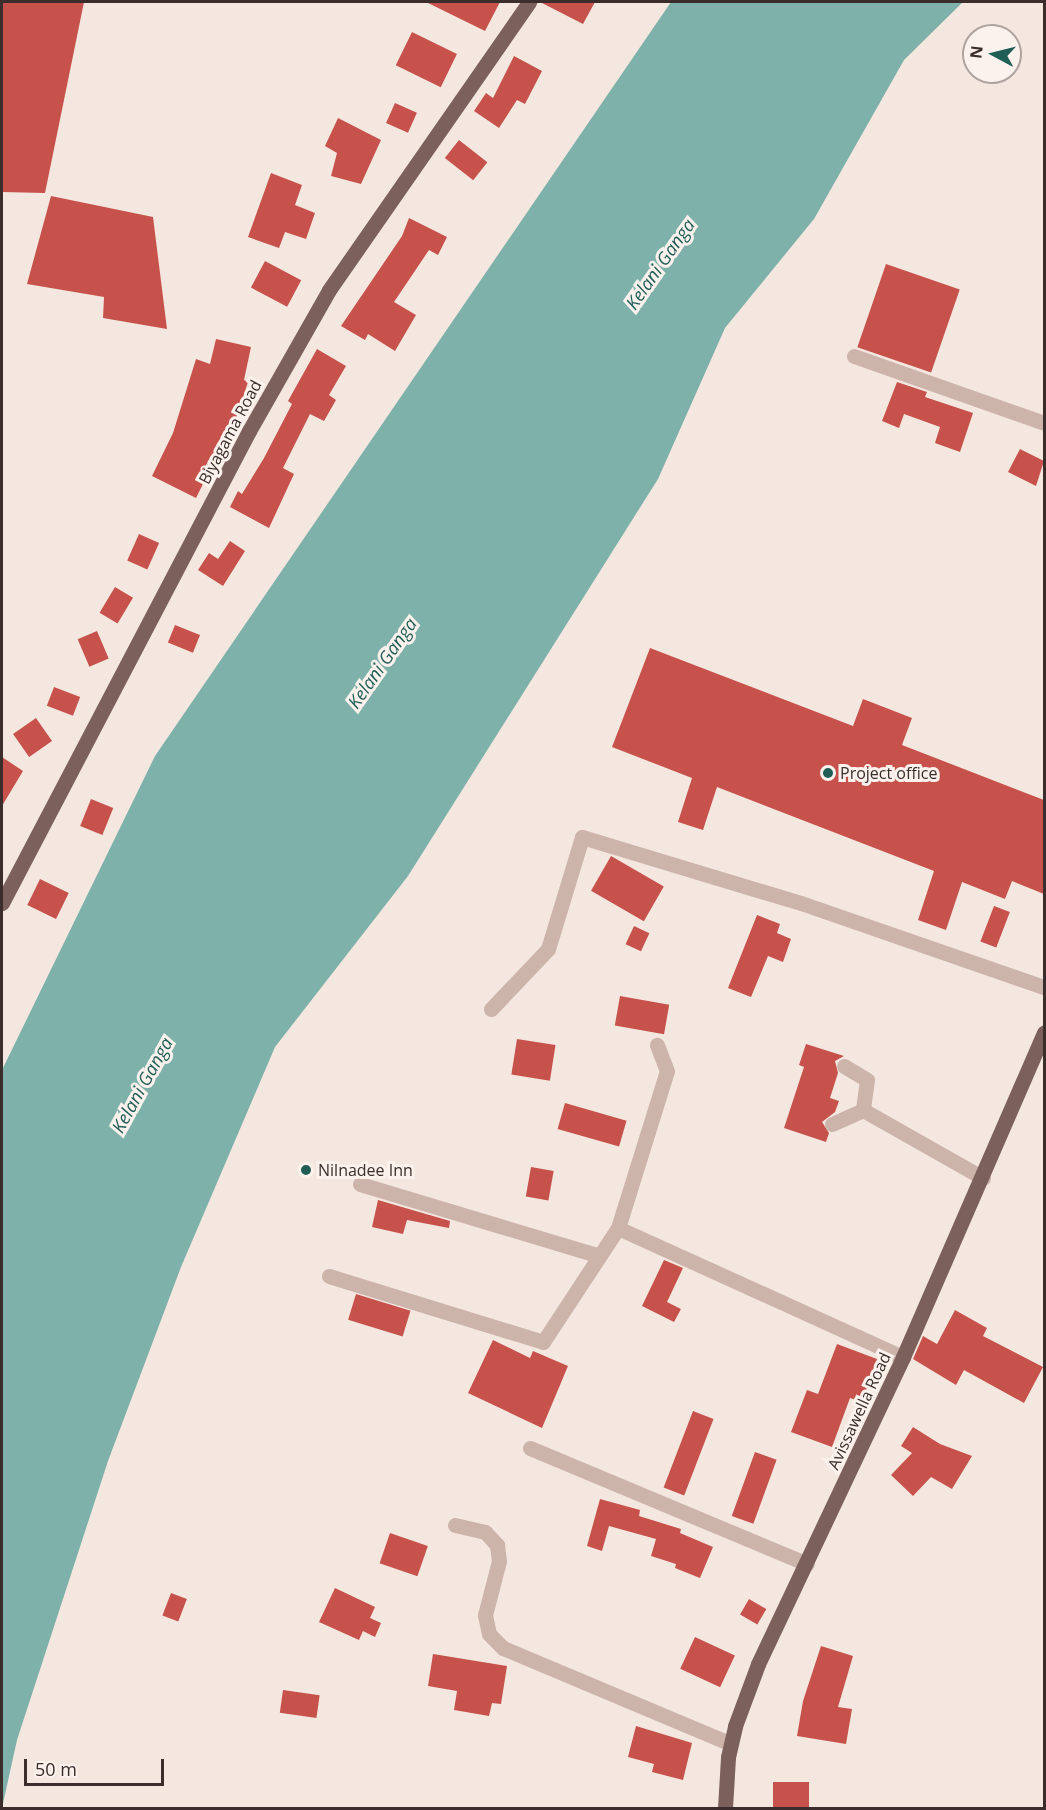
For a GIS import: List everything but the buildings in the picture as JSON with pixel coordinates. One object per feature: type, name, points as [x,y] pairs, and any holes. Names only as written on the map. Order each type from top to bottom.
[{"type":"main road","name":"Biyagama Road","points":[[2,903],[249,431],[329,290],[526,2]]},
{"type":"main road","name":"Avissawella Road","points":[[725,1809],[731,1744],[758,1664],[903,1357],[983,1178],[1044,1032]]},
{"type":"street","points":[[854,356],[1044,423]]},
{"type":"street","points":[[491,1009],[548,949],[582,837],[801,903],[1044,987]]},
{"type":"street","points":[[329,1276],[543,1342],[597,1255],[618,1228],[667,1071],[657,1045]]},
{"type":"street","points":[[844,1066],[867,1080],[863,1110]]},
{"type":"street","points":[[863,1110],[983,1178]]},
{"type":"street","points":[[832,1124],[863,1110]]},
{"type":"street","points":[[360,1184],[597,1255]]},
{"type":"street","points":[[618,1228],[903,1357]]},
{"type":"street","points":[[530,1448],[807,1564]]},
{"type":"street","points":[[455,1525],[485,1532],[497,1545],[499,1561],[485,1616],[489,1634],[503,1648],[731,1744]]},
{"type":"water","name":"Kelani Ganga","points":[[671,2],[963,2],[904,60],[814,219],[725,328],[658,479],[408,876],[275,1047],[181,1267],[108,1461],[17,1740],[2,1808],[2,1070],[155,756]]},
{"type":"place","name":"Project office","points":[[828,773]]},
{"type":"place","name":"Nilnadee Inn","points":[[306,1170]]}]
